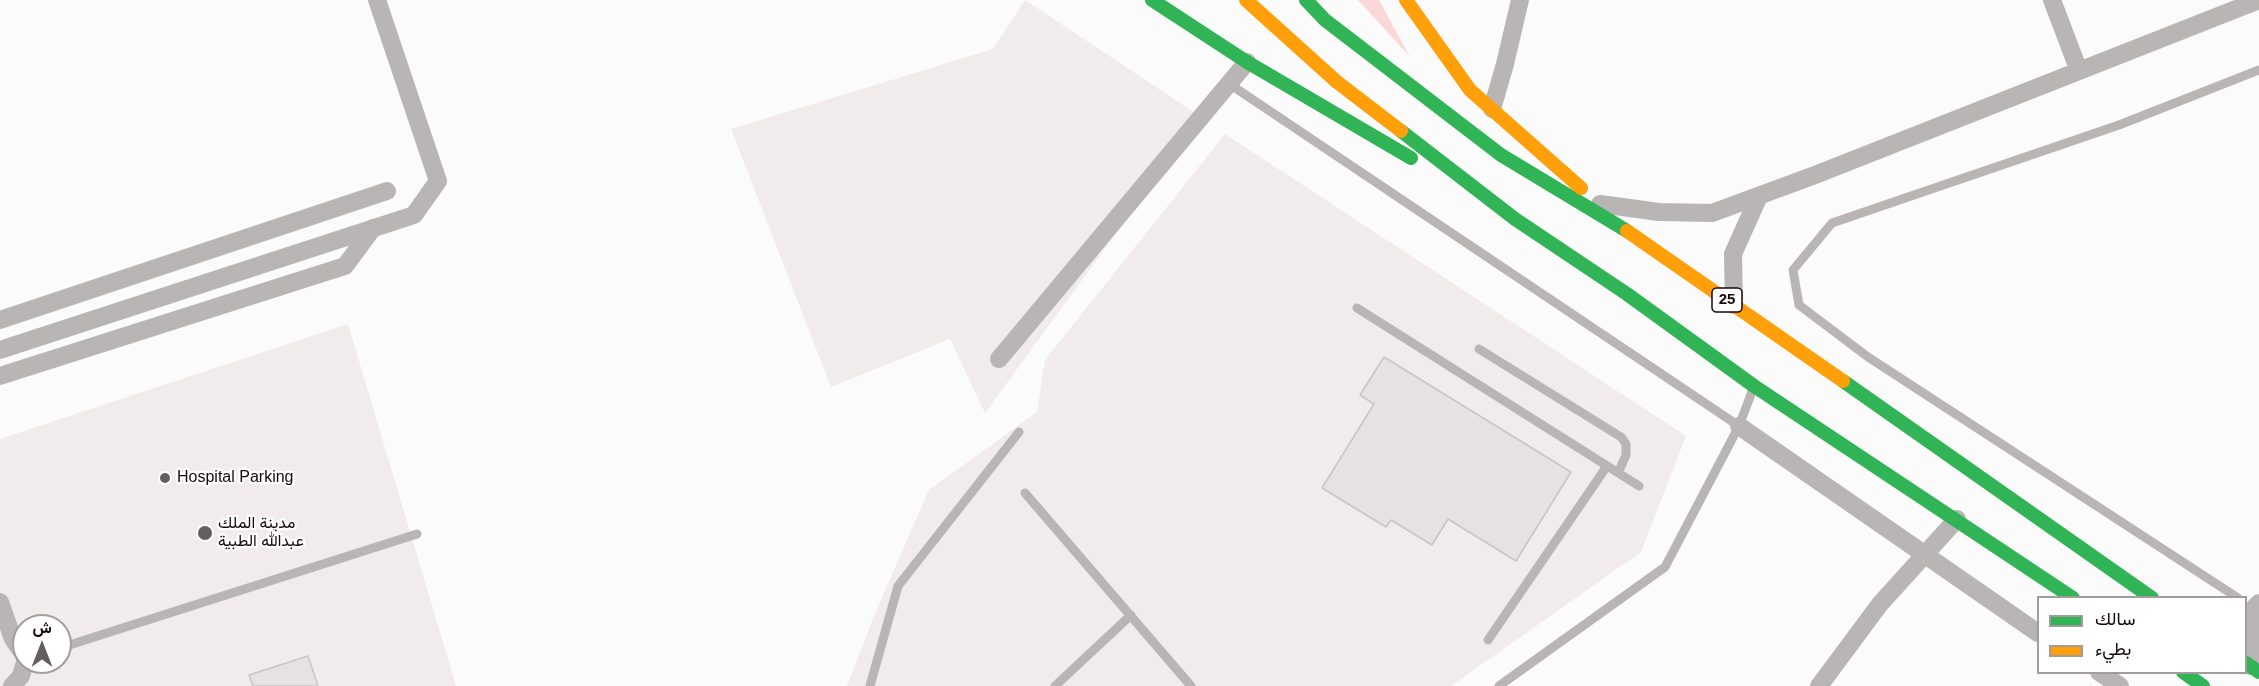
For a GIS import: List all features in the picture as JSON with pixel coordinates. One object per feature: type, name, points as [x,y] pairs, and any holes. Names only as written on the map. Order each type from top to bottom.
[{"type":"main road","points":[[1152,0],[1246,62],[1515,219],[1627,294],[1754,386],[2072,596]]},
{"type":"main road","points":[[1246,0],[1337,82],[1515,219]]},
{"type":"main road","name":"25","points":[[1306,0],[1325,20],[1501,155],[1634,235],[2151,596]]},
{"type":"main road","points":[[1406,0],[1470,90],[1634,235]]},
{"type":"main road","points":[[2186,674],[2203,686]]},
{"type":"street","points":[[0,350],[414,215],[438,181],[377,0]]},
{"type":"street","points":[[1492,109],[1520,0]]},
{"type":"street","points":[[2052,0],[2079,71]]},
{"type":"street","points":[[1600,204],[1659,212],[1712,213],[2259,0]]},
{"type":"street","points":[[999,359],[1246,62]]},
{"type":"street","points":[[0,320],[387,191]]},
{"type":"street","points":[[1734,305],[1733,254],[1759,196]]},
{"type":"street","points":[[0,376],[345,266],[373,228]]},
{"type":"street","points":[[1739,426],[2037,632]]},
{"type":"street","points":[[1819,686],[1880,604],[1958,519]]},
{"type":"street","points":[[0,602],[12,636]]},
{"type":"street","points":[[2251,667],[2254,606]]},
{"type":"street","points":[[12,686],[22,674]]},
{"type":"street","points":[[2101,674],[2120,686]]},
{"type":"lane","points":[[2236,596],[1851,344],[1799,305],[1793,270],[1832,223],[2119,125],[2259,70]]},
{"type":"lane","points":[[1228,83],[1739,426]]},
{"type":"lane","points":[[1357,308],[1639,486]]},
{"type":"lane","points":[[1479,349],[1621,437],[1626,444],[1626,455],[1618,473]]},
{"type":"lane","points":[[1499,686],[1665,567],[1739,426],[1754,386]]},
{"type":"lane","points":[[870,686],[898,586],[1019,432]]},
{"type":"lane","points":[[1488,640],[1607,466]]},
{"type":"lane","points":[[1025,493],[1191,686]]},
{"type":"lane","points":[[72,644],[417,534]]},
{"type":"lane","points":[[1055,686],[1131,615]]},
{"type":"shaded area","points":[[1025,0],[1201,117],[985,413],[950,339],[831,387],[731,129],[993,49]]},
{"type":"shaded area","points":[[1358,0],[1379,0],[1410,57]]},
{"type":"shaded area","points":[[1225,134],[1686,436],[1641,552],[1451,686],[847,686],[876,611],[929,490],[1037,412],[1045,360]]},
{"type":"shaded area","name":"مدينة الملك عبدالله الطبية","points":[[348,324],[456,686],[0,686],[0,439]]},
{"type":"building","points":[[1384,357],[1571,472],[1516,561],[1448,519],[1432,545],[1391,520],[1386,527],[1322,488],[1374,404],[1360,395]]},
{"type":"building","points":[[308,656],[318,686],[253,686],[249,675]]},
{"type":"traffic: fast","points":[[1152,0],[1247,62],[1411,158]]},
{"type":"traffic: fast","points":[[1306,0],[1325,20],[1501,155],[1627,231]]},
{"type":"traffic: fast","points":[[1401,131],[1515,219],[1627,294],[1754,386],[2070,596]]},
{"type":"traffic: fast","points":[[1843,381],[2149,596]]},
{"type":"traffic: fast","points":[[2247,664],[2259,672]]},
{"type":"traffic: fast","points":[[2186,674],[2203,686]]},
{"type":"traffic: slow","points":[[1246,0],[1337,82],[1401,131]]},
{"type":"traffic: slow","points":[[1406,0],[1470,90],[1581,188]]},
{"type":"traffic: slow","points":[[1627,231],[1843,381]]},
{"type":"place","name":"Hospital Parking","points":[[165,478]]},
{"type":"place","name":"مدينة الملك عبدالله الطبية","points":[[205,533]]}]
